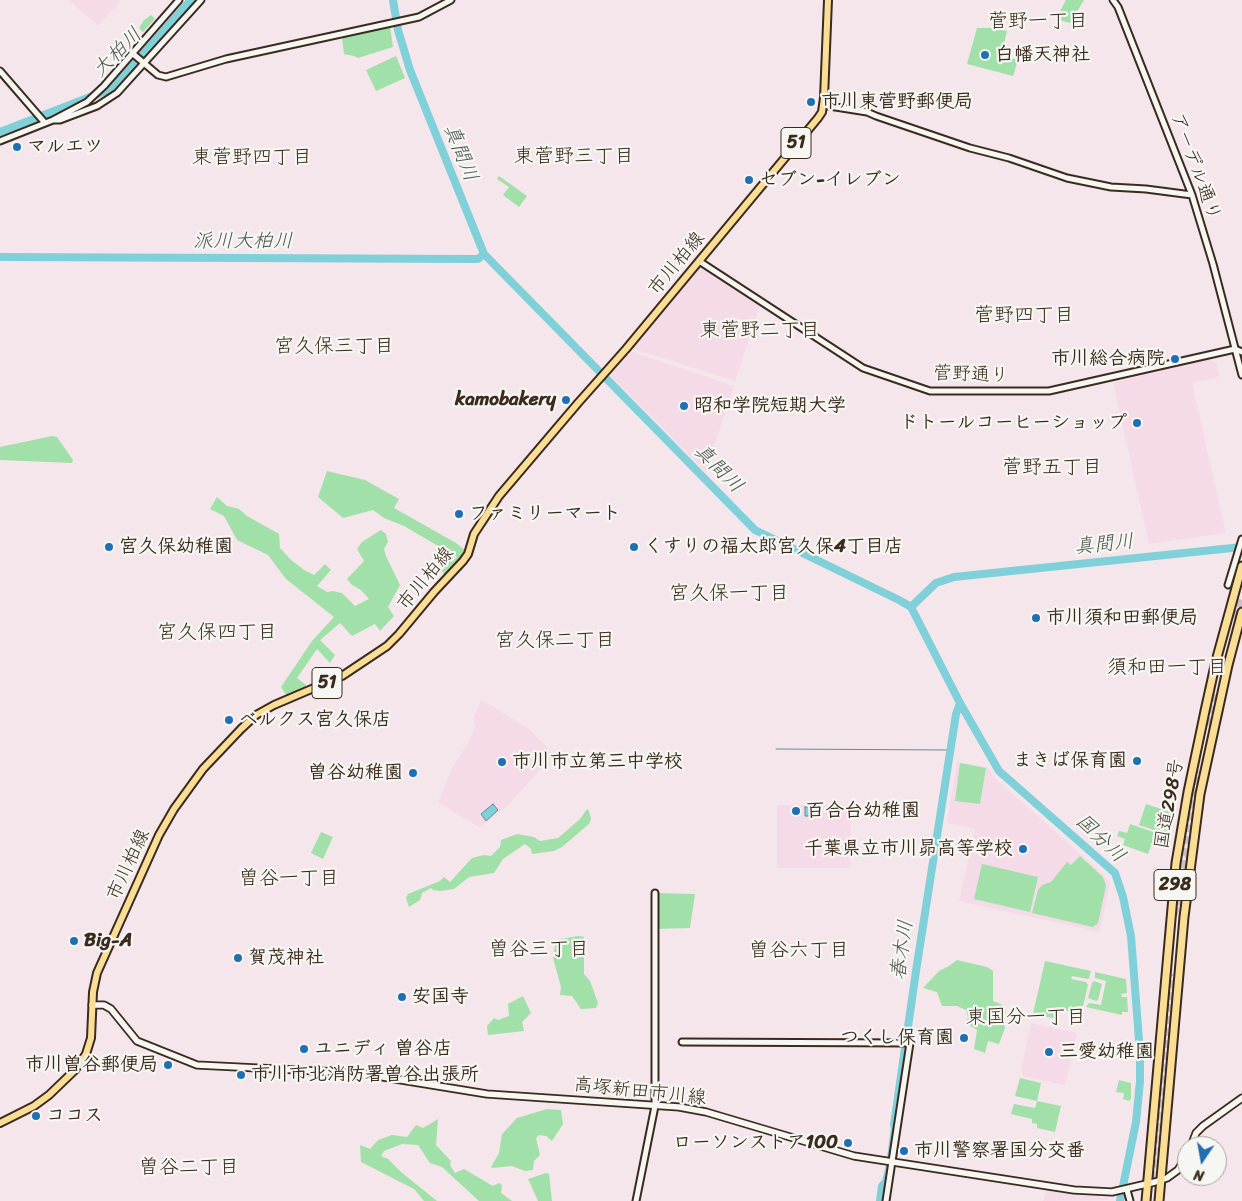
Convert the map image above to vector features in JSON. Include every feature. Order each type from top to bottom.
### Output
[{"type":"highway","name":"国道298号","points":[[1146,1201],[1176,863],[1205,710],[1242,566]]},
{"type":"highway","name":"国道298号","points":[[1159,1201],[1184,917],[1200,794],[1228,665],[1242,612]]},
{"type":"main road","name":"市川柏線","points":[[0,1123],[45,1099],[75,1070],[82,1060],[89,1045],[97,973],[159,835],[174,809],[203,769],[240,729],[256,715],[274,705],[342,676],[393,640],[463,561],[468,554],[474,534],[499,496],[603,376],[818,118],[823,105],[828,0]]},
{"type":"main road","name":"高塚新田市川線","points":[[92,1005],[104,1005],[111,1009],[137,1041],[197,1065],[358,1073],[487,1094],[679,1107],[706,1112],[834,1151],[890,1163],[1074,1190],[1117,1192],[1161,1180],[1177,1171]]},
{"type":"main road","points":[[1195,1136],[1203,1126],[1242,1098]]},
{"type":"street","points":[[53,120],[87,102],[133,54],[179,0]]},
{"type":"street","points":[[0,142],[44,121],[60,120],[110,99],[124,87],[143,62],[201,0]]},
{"type":"street","points":[[133,54],[158,75],[166,77],[226,58],[425,15],[451,0]]},
{"type":"street","name":"アーデル通り","points":[[1113,0],[1118,7],[1192,195],[1213,264],[1242,375]]},
{"type":"street","points":[[0,71],[44,121]]},
{"type":"street","points":[[823,105],[867,112],[970,148],[1009,158],[1068,178],[1111,187],[1192,195]]},
{"type":"street","name":"菅野通り","points":[[698,261],[863,368],[930,390],[1049,391],[1235,350],[1242,352]]},
{"type":"street","points":[[1228,585],[1242,540]]},
{"type":"street","points":[[636,1201],[655,1106],[655,894]]},
{"type":"street","points":[[682,1042],[910,1042],[890,1163],[886,1201]]},
{"type":"street","points":[[1127,1190],[1130,1201]]},
{"type":"shaded area","points":[[69,0],[121,0],[98,26]]},
{"type":"shaded area","points":[[699,266],[760,306],[735,381],[630,348]]},
{"type":"shaded area","name":"昭和学院短期大学","points":[[630,351],[734,386],[706,472],[609,374]]},
{"type":"shaded area","points":[[1208,359],[1217,364],[1219,377],[1192,383],[1226,533],[1149,544],[1113,383]]},
{"type":"shaded area","name":"市川市立第三中学校","points":[[481,701],[484,701],[529,729],[554,755],[507,806],[480,828],[438,802],[452,768],[468,743],[475,726],[473,720]]},
{"type":"shaded area","name":"千葉県立市川昴高等学校","points":[[957,762],[987,767],[995,778],[1104,875],[1110,884],[1099,932],[959,901],[975,829],[947,823]]},
{"type":"shaded area","points":[[777,805],[851,805],[850,868],[777,868]]},
{"type":"shaded area","name":"三愛幼稚園","points":[[1031,1023],[1077,1033],[1065,1085],[1023,1076],[1021,1070]]},
{"type":"shaded area","points":[[1047,1190],[1108,1198],[1109,1200],[1043,1201]]},
{"type":"green space","points":[[1066,0],[1084,0],[1070,23],[1056,19]]},
{"type":"green space","points":[[151,15],[155,19],[143,32],[139,28],[144,20]]},
{"type":"green space","points":[[390,26],[393,47],[358,58],[344,54],[342,38]]},
{"type":"green space","name":"白幡天神社","points":[[977,28],[1007,31],[1001,55],[1018,60],[1013,76],[967,64]]},
{"type":"green space","points":[[396,56],[405,78],[376,91],[366,70]]},
{"type":"green space","points":[[499,176],[527,196],[519,207],[503,195],[509,187],[497,179]]},
{"type":"green space","points":[[52,436],[57,437],[73,460],[72,463],[0,460],[0,447]]},
{"type":"green space","points":[[327,471],[365,480],[399,499],[394,508],[456,543],[466,551],[445,575],[433,559],[437,553],[452,562],[457,557],[404,526],[384,518],[373,510],[343,518],[318,497]]},
{"type":"green space","points":[[217,497],[227,506],[239,509],[247,516],[279,534],[280,548],[304,570],[314,575],[325,564],[331,570],[317,586],[327,592],[342,593],[355,606],[369,599],[347,579],[364,561],[357,549],[362,542],[381,530],[386,534],[388,542],[384,549],[386,556],[400,585],[388,607],[394,616],[380,631],[375,624],[352,636],[340,623],[320,640],[335,655],[330,663],[317,649],[297,678],[306,685],[305,688],[287,696],[281,687],[312,641],[334,617],[286,579],[268,555],[237,540],[224,516],[210,509]]},
{"type":"green space","points":[[960,763],[986,768],[980,804],[955,801]]},
{"type":"green space","points":[[1146,804],[1173,813],[1169,835],[1139,825]]},
{"type":"green space","points":[[587,809],[591,819],[589,824],[562,847],[554,851],[532,854],[531,849],[525,844],[503,859],[494,873],[469,877],[454,889],[440,891],[431,888],[422,893],[420,900],[409,907],[406,898],[408,894],[440,881],[444,877],[450,882],[472,858],[484,855],[491,856],[500,847],[501,840],[517,834],[534,837],[540,841],[558,838],[580,819]]},
{"type":"green space","points":[[1130,824],[1156,833],[1148,854],[1123,845],[1125,839],[1117,836],[1119,831],[1127,833]]},
{"type":"green space","points":[[321,832],[333,837],[323,859],[311,853]]},
{"type":"green space","points":[[1080,856],[1103,877],[1106,886],[1098,923],[1093,927],[1032,913],[1038,890],[1042,885],[1051,882],[1067,862],[1071,865]]},
{"type":"green space","points":[[982,864],[1038,877],[1030,912],[974,899]]},
{"type":"green space","points":[[655,893],[695,894],[690,928],[655,929]]},
{"type":"green space","points":[[578,936],[584,937],[584,974],[590,981],[598,1003],[596,1008],[581,1009],[572,996],[560,995],[561,987],[553,958],[556,940]]},
{"type":"green space","points":[[957,960],[987,967],[993,971],[993,1001],[1003,1005],[1006,1012],[1003,1022],[1005,1028],[999,1044],[988,1041],[985,1053],[974,1049],[977,1030],[966,1023],[968,1017],[966,1010],[957,1006],[942,1006],[937,992],[923,988],[939,971]]},
{"type":"green space","points":[[1045,961],[1091,971],[1088,979],[1072,976],[1071,979],[1086,982],[1088,985],[1083,1006],[1078,1006],[1077,1013],[1059,1009],[1057,1019],[1033,1014]]},
{"type":"green space","points":[[1095,972],[1126,979],[1127,993],[1121,994],[1122,997],[1127,997],[1128,1012],[1122,1012],[1122,1015],[1086,1007],[1089,1003],[1101,1005],[1106,981],[1095,978]]},
{"type":"green space","points":[[1094,981],[1102,984],[1098,1000],[1096,1001],[1088,998]]},
{"type":"green space","points":[[523,996],[531,1013],[522,1022],[524,1031],[488,1035],[487,1026],[494,1018],[498,1020],[509,1016],[508,1004]]},
{"type":"green space","points":[[1020,1078],[1041,1083],[1037,1101],[1015,1096]]},
{"type":"green space","points":[[1119,1080],[1131,1083],[1131,1099],[1129,1101],[1123,1099],[1124,1093],[1116,1092]]},
{"type":"green space","points":[[1037,1101],[1061,1106],[1055,1132],[1037,1128],[1037,1124],[1032,1123],[1032,1119],[1011,1114],[1014,1104],[1035,1108]]},
{"type":"green space","points":[[547,1109],[561,1110],[563,1124],[552,1141],[546,1136],[539,1135],[536,1138],[540,1155],[534,1161],[533,1170],[525,1171],[512,1166],[491,1167],[499,1153],[502,1134],[517,1118]]},
{"type":"green space","points":[[438,1119],[436,1145],[451,1161],[450,1165],[455,1173],[464,1169],[493,1186],[499,1183],[502,1185],[501,1193],[512,1201],[479,1201],[442,1167],[430,1163],[418,1145],[402,1144],[384,1151],[381,1156],[388,1159],[437,1201],[424,1201],[414,1189],[361,1162],[360,1145],[370,1149],[378,1140],[392,1135],[407,1137],[416,1125],[423,1128]]},
{"type":"green space","points":[[546,1173],[549,1174],[552,1201],[538,1201],[528,1179]]},
{"type":"water","points":[[493,804],[498,810],[486,821],[481,814]]},
{"type":"water","points":[[805,807],[821,807],[821,816],[805,816]]},
{"type":"waterway","name":"大柏川","points":[[0,132],[108,90],[136,62],[191,0]]},
{"type":"waterway","name":"真間川","points":[[393,0],[398,30],[410,70],[484,254],[755,530],[911,607],[960,703],[999,771],[1115,873],[1123,897],[1131,936],[1140,1053],[1140,1081],[1136,1122],[1120,1201]]},
{"type":"waterway","name":"派川大柏川","points":[[0,257],[478,259],[484,254]]},
{"type":"waterway","name":"真間川","points":[[911,607],[936,583],[954,577],[1242,547]]},
{"type":"waterway","name":"春木川","points":[[880,1201],[882,1186],[886,1182],[890,1166],[916,971],[956,714],[960,703]]},
{"type":"waterway","points":[[776,749],[951,750]]},
{"type":"tunnel","points":[[1237,619],[1242,599]]},
{"type":"tunnel","points":[[1211,726],[1218,693]]},
{"type":"tunnel","points":[[1174,915],[1196,771]]},
{"type":"tunnel","points":[[1182,906],[1190,848]]},
{"type":"tunnel","points":[[1151,1179],[1170,974]]},
{"type":"place","name":"白幡天神社","points":[[985,55]]},
{"type":"place","name":"市川東菅野郵便局","points":[[811,102]]},
{"type":"place","name":"マルエツ","points":[[17,147]]},
{"type":"place","name":"セブン-イレブン","points":[[749,180]]},
{"type":"place","name":"市川総合病院","points":[[1175,359]]},
{"type":"place","name":"kamobakery","points":[[566,400]]},
{"type":"place","name":"昭和学院短期大学","points":[[684,406]]},
{"type":"place","name":"ドトールコーヒーショップ","points":[[1137,423]]},
{"type":"place","name":"ファミリーマート","points":[[459,514]]},
{"type":"place","name":"宮久保幼稚園","points":[[109,547]]},
{"type":"place","name":"くすりの福太郎宮久保4丁目店","points":[[634,547]]},
{"type":"place","name":"市川須和田郵便局","points":[[1036,618]]},
{"type":"place","name":"ベルクス宮久保店","points":[[229,720]]},
{"type":"place","name":"まきば保育園","points":[[1137,761]]},
{"type":"place","name":"市川市立第三中学校","points":[[502,762]]},
{"type":"place","name":"曽谷幼稚園","points":[[413,773]]},
{"type":"place","name":"百合台幼稚園","points":[[796,811]]},
{"type":"place","name":"千葉県立市川昴高等学校","points":[[1023,849]]},
{"type":"place","name":"Big-A","points":[[74,941]]},
{"type":"place","name":"賀茂神社","points":[[238,958]]},
{"type":"place","name":"安国寺","points":[[402,997]]},
{"type":"place","name":"つくし保育園","points":[[964,1038]]},
{"type":"place","name":"ユニディ 曽谷店","points":[[304,1049]]},
{"type":"place","name":"三愛幼稚園","points":[[1049,1052]]},
{"type":"place","name":"市川曽谷郵便局","points":[[168,1065]]},
{"type":"place","name":"市川市北消防署曽谷出張所","points":[[241,1075]]},
{"type":"place","name":"ココス","points":[[36,1116]]},
{"type":"place","name":"ローソンストア100","points":[[848,1143]]},
{"type":"place","name":"市川警察署国分交番","points":[[904,1151]]},
{"type":"district","name":"菅野一丁目","points":[[1038,22]]},
{"type":"district","name":"東菅野三丁目","points":[[574,157]]},
{"type":"district","name":"東菅野四丁目","points":[[252,158]]},
{"type":"district","name":"菅野四丁目","points":[[1024,316]]},
{"type":"district","name":"東菅野二丁目","points":[[760,331]]},
{"type":"district","name":"宮久保三丁目","points":[[334,347]]},
{"type":"district","name":"菅野五丁目","points":[[1052,468]]},
{"type":"district","name":"宮久保一丁目","points":[[729,594]]},
{"type":"district","name":"宮久保四丁目","points":[[217,633]]},
{"type":"district","name":"宮久保二丁目","points":[[555,641]]},
{"type":"district","name":"須和田一丁目","points":[[1167,668]]},
{"type":"district","name":"曽谷一丁目","points":[[289,879]]},
{"type":"district","name":"曽谷三丁目","points":[[539,950]]},
{"type":"district","name":"曽谷六丁目","points":[[799,951]]},
{"type":"district","name":"東国分一丁目","points":[[1026,1018]]},
{"type":"district","name":"曽谷二丁目","points":[[189,1168]]},
{"type":"water label","name":"国分川","points":[[1100,839]]}]
